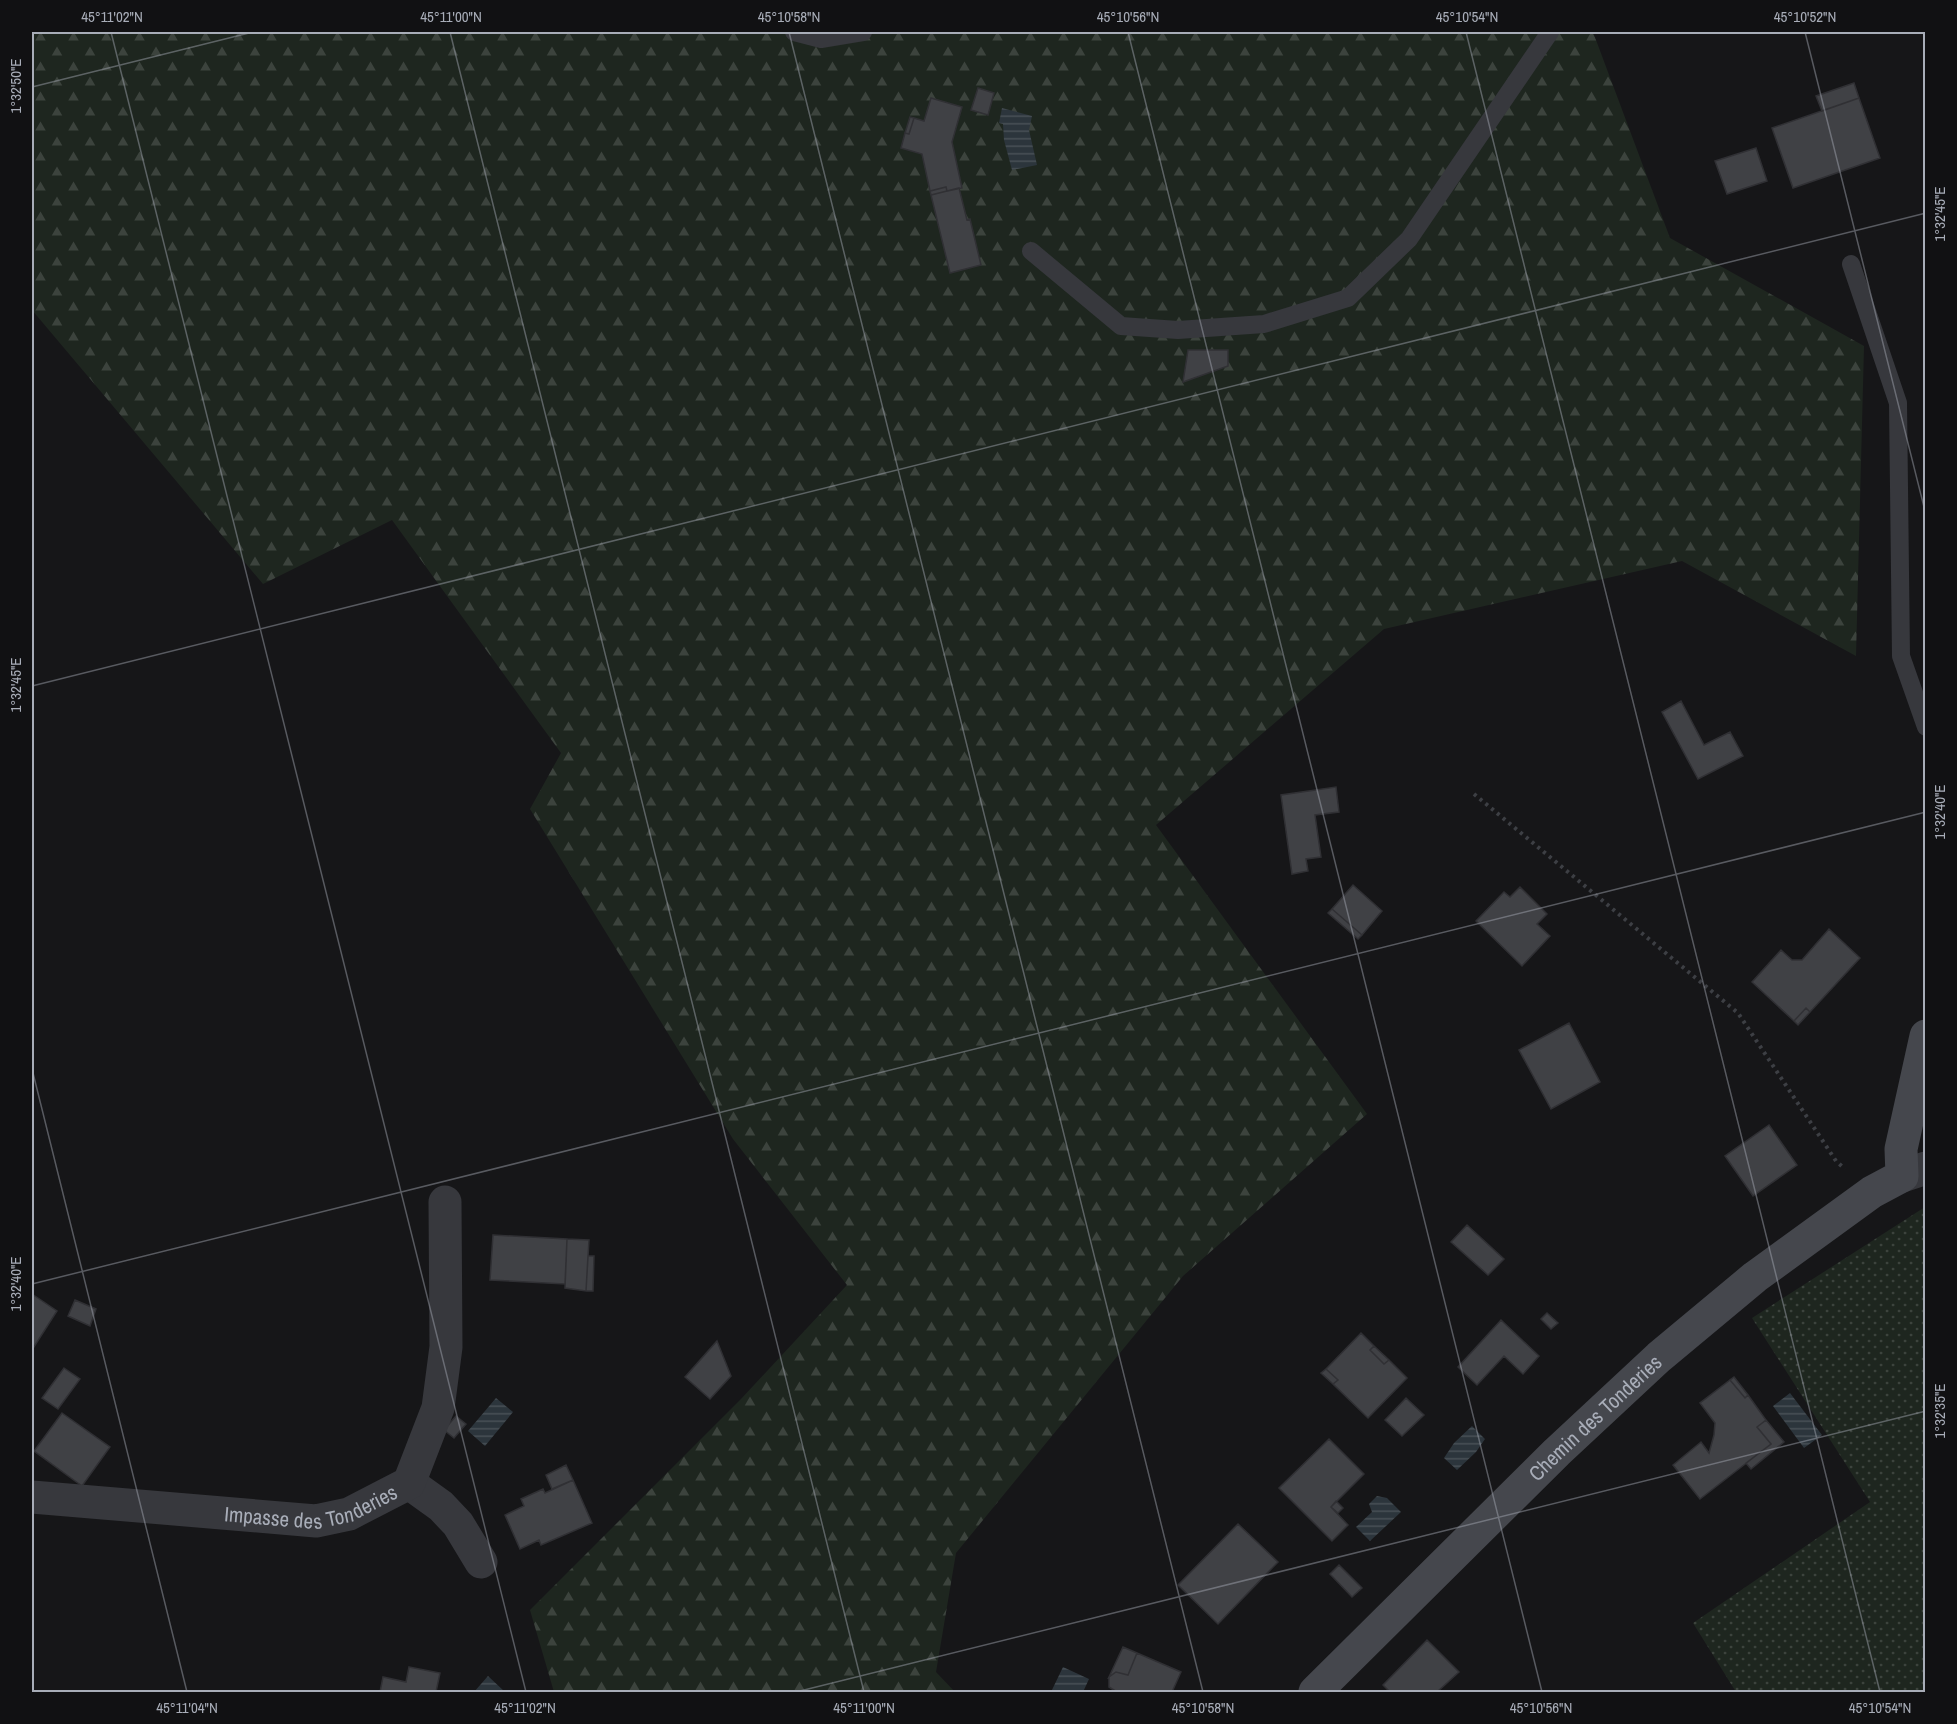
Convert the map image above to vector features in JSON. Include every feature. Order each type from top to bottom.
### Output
[{"type":"street","points":[[1914,1172],[1901,1149],[1926,1036]]},
{"type":"street","name":"Chemin des Tonderies","points":[[1316,1692],[1557,1452],[1659,1357],[1755,1277],[1872,1192],[1914,1172]]},
{"type":"street","name":"Impasse des Tonderies","points":[[32,1497],[316,1521],[349,1514],[409,1483],[438,1408],[441,1388],[446,1347],[445,1202]]},
{"type":"street","points":[[409,1483],[441,1506],[458,1524],[481,1562]]},
{"type":"lane","points":[[794,32],[820,39],[863,32]]},
{"type":"lane","points":[[1030,251],[1120,326],[1178,330],[1264,324],[1348,298],[1409,239],[1550,32]]},
{"type":"lane","points":[[1851,264],[1898,403],[1901,656],[1926,727]]},
{"type":"path","points":[[1474,794],[1738,1012],[1836,1161],[1872,1192]]},
{"type":"green space","points":[[32,32],[1593,32],[1670,238],[1864,346],[1856,656],[1682,561],[1384,629],[1156,825],[1367,1114],[1183,1276],[956,1553],[936,1672],[955,1692],[554,1692],[530,1610],[741,1399],[847,1285],[733,1139],[530,809],[561,753],[392,520],[263,584],[32,310]]},
{"type":"green space","points":[[1925,1207],[1925,1692],[1736,1692],[1693,1623],[1870,1502],[1752,1318]]},
{"type":"shaded area","points":[[1002,108],[1032,116],[1029,130],[1037,165],[1012,170],[1004,140],[1003,124],[999,123]]},
{"type":"shaded area","points":[[1790,1393],[1822,1435],[1804,1448],[1773,1406]]},
{"type":"shaded area","points":[[496,1398],[513,1412],[485,1446],[468,1431]]},
{"type":"shaded area","points":[[1472,1426],[1485,1439],[1476,1452],[1457,1470],[1444,1458],[1454,1443]]},
{"type":"shaded area","points":[[1377,1496],[1387,1498],[1401,1512],[1370,1541],[1356,1527],[1372,1512],[1369,1504]]},
{"type":"shaded area","points":[[1063,1667],[1089,1679],[1083,1692],[1051,1692]]},
{"type":"shaded area","points":[[488,1676],[505,1692],[474,1692]]},
{"type":"building","points":[[1854,83],[1859,98],[1822,111],[1816,96]]},
{"type":"building","points":[[978,88],[994,93],[988,115],[971,110]]},
{"type":"building","points":[[931,98],[962,107],[952,142],[962,188],[947,191],[946,187],[930,191],[922,154],[901,148],[905,133],[909,134],[914,118],[924,121]]},
{"type":"building","points":[[1859,98],[1880,158],[1793,188],[1772,128]]},
{"type":"building","points":[[910,117],[914,118],[909,134],[905,133]]},
{"type":"building","points":[[1756,148],[1767,181],[1727,194],[1715,161]]},
{"type":"building","points":[[946,187],[947,191],[931,195],[930,191]]},
{"type":"building","points":[[959,188],[967,220],[970,219],[981,265],[950,273],[931,195]]},
{"type":"building","points":[[1188,350],[1228,350],[1228,366],[1183,382]]},
{"type":"building","points":[[1681,701],[1704,745],[1730,732],[1743,756],[1698,779],[1662,712]]},
{"type":"building","points":[[1336,787],[1339,812],[1315,815],[1321,857],[1306,859],[1308,871],[1292,874],[1281,795]]},
{"type":"building","points":[[1353,885],[1382,911],[1362,935],[1332,909]]},
{"type":"building","points":[[1520,887],[1547,914],[1537,924],[1550,936],[1522,966],[1476,921],[1504,892],[1510,897]]},
{"type":"building","points":[[1332,909],[1362,935],[1358,939],[1328,913]]},
{"type":"building","points":[[1829,929],[1860,958],[1810,1012],[1806,1008],[1794,1021],[1752,982],[1781,950],[1792,960],[1802,960]]},
{"type":"building","points":[[1806,1008],[1810,1012],[1798,1025],[1794,1021]]},
{"type":"building","points":[[1569,1023],[1600,1082],[1551,1109],[1519,1050]]},
{"type":"building","points":[[1769,1125],[1797,1165],[1753,1196],[1725,1156]]},
{"type":"building","points":[[1467,1225],[1504,1259],[1488,1275],[1451,1242]]},
{"type":"building","points":[[493,1235],[567,1239],[565,1284],[490,1280]]},
{"type":"building","points":[[567,1239],[589,1240],[586,1291],[565,1288]]},
{"type":"building","points":[[588,1256],[594,1256],[593,1291],[586,1291]]},
{"type":"building","points":[[32,1294],[57,1311],[32,1350]]},
{"type":"building","points":[[75,1300],[96,1309],[90,1326],[68,1316]]},
{"type":"building","points":[[1547,1313],[1558,1323],[1551,1329],[1541,1319]]},
{"type":"building","points":[[1501,1320],[1539,1356],[1523,1374],[1504,1356],[1477,1385],[1458,1367]]},
{"type":"building","points":[[1361,1333],[1374,1346],[1370,1350],[1384,1364],[1389,1360],[1407,1378],[1368,1418],[1333,1384],[1338,1380],[1326,1369]]},
{"type":"building","points":[[717,1341],[731,1376],[710,1399],[685,1377]]},
{"type":"building","points":[[1374,1346],[1389,1360],[1384,1364],[1370,1350]]},
{"type":"building","points":[[64,1368],[80,1379],[58,1409],[42,1398]]},
{"type":"building","points":[[1326,1369],[1338,1380],[1333,1384],[1321,1373]]},
{"type":"building","points":[[1734,1377],[1748,1395],[1745,1398],[1730,1380]]},
{"type":"building","points":[[1730,1380],[1745,1398],[1748,1395],[1766,1420],[1757,1427],[1771,1444],[1700,1499],[1673,1465],[1701,1442],[1709,1453],[1715,1423],[1700,1403]]},
{"type":"building","points":[[1406,1398],[1424,1415],[1402,1436],[1385,1420]]},
{"type":"building","points":[[62,1413],[110,1447],[82,1486],[34,1451]]},
{"type":"building","points":[[456,1416],[466,1424],[454,1438],[444,1430]]},
{"type":"building","points":[[1766,1420],[1784,1442],[1751,1469],[1746,1463],[1771,1444],[1757,1427]]},
{"type":"building","points":[[1329,1439],[1364,1474],[1331,1507],[1348,1525],[1332,1541],[1279,1488]]},
{"type":"building","points":[[566,1465],[573,1480],[552,1489],[546,1475]]},
{"type":"building","points":[[573,1480],[592,1523],[541,1545],[539,1540],[520,1549],[505,1515],[524,1506],[521,1499],[543,1489],[545,1493]]},
{"type":"building","points":[[1336,1501],[1343,1508],[1338,1513],[1331,1507]]},
{"type":"building","points":[[1238,1524],[1278,1562],[1218,1624],[1178,1585]]},
{"type":"building","points":[[1339,1565],[1362,1588],[1352,1597],[1330,1574]]},
{"type":"building","points":[[1427,1640],[1459,1672],[1437,1692],[1390,1692],[1383,1685]]},
{"type":"building","points":[[1123,1647],[1137,1653],[1128,1675],[1116,1672],[1109,1677]]},
{"type":"building","points":[[1137,1653],[1181,1672],[1172,1692],[1117,1692],[1109,1687],[1109,1677],[1116,1672],[1128,1675]]},
{"type":"building","points":[[409,1667],[440,1673],[436,1692],[380,1692],[383,1677],[406,1682]]}]
